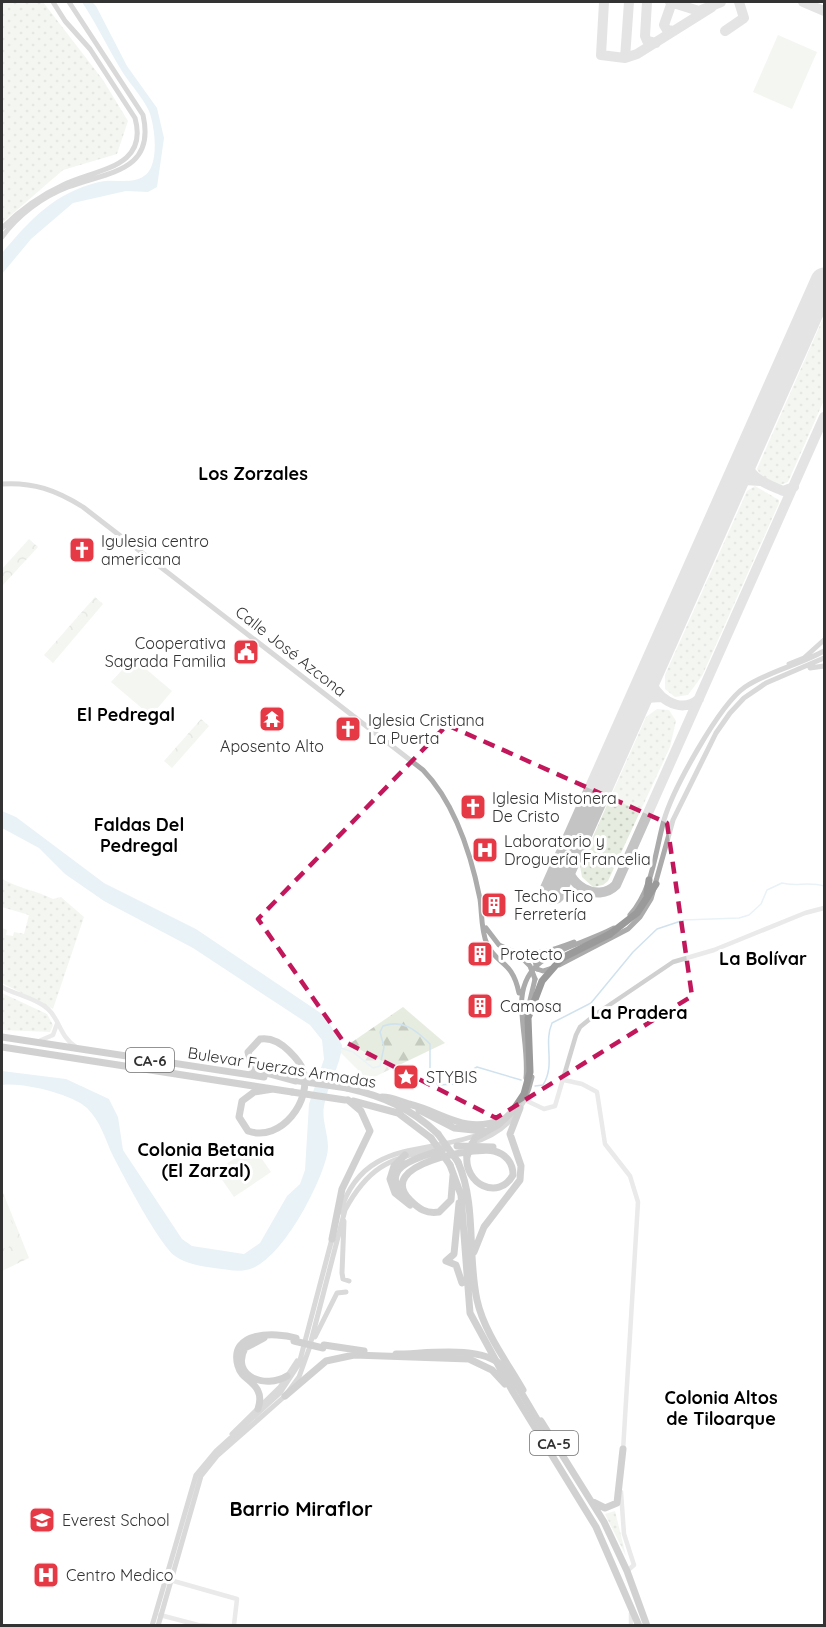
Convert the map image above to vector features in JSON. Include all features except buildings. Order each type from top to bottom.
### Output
[{"type":"highway","points":[[408,1198],[402,1186],[405,1175],[417,1166],[441,1159],[493,1151],[507,1158],[513,1175],[504,1186],[497,1189],[485,1188],[472,1175],[466,1164],[467,1156],[475,1137],[498,1125],[512,1112],[524,1094],[530,1072],[528,1018],[542,981],[562,958],[610,934],[631,919],[646,899],[653,882]]},
{"type":"highway","name":"Bulevar Fuerzas Armadas","points":[[2,1037],[347,1088],[382,1097],[410,1112],[438,1134],[458,1163],[469,1195],[472,1257],[477,1300],[483,1318],[544,1429],[590,1501],[627,1570],[647,1626]]},
{"type":"highway","points":[[273,1089],[254,1092],[242,1101],[239,1117],[248,1131],[265,1134],[283,1126],[298,1104],[304,1076],[303,1067],[286,1047],[274,1040],[260,1039],[248,1052],[252,1069],[297,1081]]},
{"type":"highway","name":"Bulevar Fuerzas Armadas","points":[[2,1047],[346,1100],[390,1109],[415,1124],[430,1138],[453,1171],[461,1195],[468,1303],[481,1337],[596,1527],[639,1626]]},
{"type":"highway","points":[[382,1097],[406,1103],[470,1126],[487,1125],[502,1120]]},
{"type":"highway","points":[[332,1239],[342,1190],[370,1131],[361,1111],[346,1100]]},
{"type":"highway","points":[[406,1103],[454,1128],[483,1131]]},
{"type":"highway","points":[[472,1257],[484,1227],[520,1180],[520,1166],[510,1134],[520,1108]]},
{"type":"highway","points":[[457,1146],[497,1148],[513,1159],[516,1175],[501,1192],[486,1192],[470,1180],[458,1163]]},
{"type":"highway","points":[[446,1148],[410,1161],[396,1172],[396,1185],[408,1198],[428,1212],[444,1209],[451,1200],[453,1171]]},
{"type":"highway","points":[[405,1155],[390,1173],[391,1186],[395,1193],[423,1214],[435,1216],[450,1209],[455,1202],[453,1171]]},
{"type":"highway","points":[[461,1195],[455,1222],[454,1254],[446,1261],[456,1265],[459,1270],[463,1296],[468,1303]]},
{"type":"highway","points":[[258,1409],[260,1402],[258,1390],[238,1367],[237,1359],[241,1346],[254,1336],[267,1333],[372,1356]]},
{"type":"highway","points":[[264,1383],[246,1372],[242,1363],[245,1348],[261,1338],[270,1336],[295,1340]]},
{"type":"highway","points":[[323,1347],[396,1354],[466,1353],[492,1359],[501,1365],[544,1429]]},
{"type":"highway","points":[[285,1396],[326,1361],[347,1356],[476,1361],[492,1370],[513,1392]]},
{"type":"highway","points":[[258,1390],[264,1383],[287,1376]]},
{"type":"highway","points":[[590,1501],[605,1508],[617,1503],[623,1449]]},
{"type":"main road","points":[[2,228],[34,200],[64,184],[124,160],[137,141],[135,118],[90,49],[65,21],[53,2]]},
{"type":"main road","points":[[60,14],[68,12],[70,3]]},
{"type":"main road","points":[[2,237],[36,203],[66,188],[128,167],[138,157],[144,144],[146,129],[143,116],[70,3]]},
{"type":"main road","points":[[65,21],[70,14],[77,13]]},
{"type":"main road","name":"Calle José Azcona","points":[[2,484],[31,484],[56,490],[83,507],[423,770],[439,787],[460,832],[475,878],[487,945],[514,973],[520,999]]},
{"type":"main road","points":[[543,953],[534,961],[537,969],[543,971],[628,929],[640,917],[651,899],[666,815],[714,724],[736,695],[771,673],[804,658],[825,640]]},
{"type":"main road","points":[[771,673],[806,662],[825,650]]},
{"type":"main road","points":[[230,1438],[236,1428],[258,1409],[287,1376],[306,1349],[332,1239],[347,1196],[361,1177],[380,1161],[410,1148],[471,1137],[502,1120],[519,1099],[526,1074],[520,999],[526,977],[538,964],[597,936],[628,918],[653,882],[673,820],[721,725],[744,698],[756,689],[777,677],[825,658]]},
{"type":"main road","points":[[802,669],[825,666]]},
{"type":"main road","name":"Calle José Azcona","points":[[483,918],[494,940],[520,956],[530,966],[535,979],[526,1018],[531,1048]]},
{"type":"main road","points":[[512,951],[543,953],[597,936]]},
{"type":"main road","points":[[158,1626],[169,1580],[201,1476],[217,1456],[285,1396],[298,1377],[345,1210],[364,1180],[383,1164],[405,1155],[480,1140],[495,1133],[509,1122],[525,1100],[533,1072],[530,1020],[534,1006],[546,982],[559,965]]},
{"type":"main road","points":[[345,1210],[342,1273],[343,1279],[349,1281]]},
{"type":"main road","points":[[152,1626],[191,1486],[204,1463],[280,1394],[294,1374],[337,1293],[340,1290],[346,1292]]},
{"type":"street","points":[[525,1100],[544,1109],[552,1108],[558,1103],[580,1027],[663,967],[740,940],[805,913],[825,908]]},
{"type":"street","points":[[2,987],[45,1007],[65,1038],[78,1048]]},
{"type":"street","points":[[30,1041],[50,1038],[57,1024]]},
{"type":"street","points":[[564,1080],[582,1084],[597,1092],[605,1144],[630,1176],[638,1202],[623,1449],[622,1522],[634,1565],[627,1570]]},
{"type":"street","points":[[160,1615],[198,1625],[235,1625],[237,1599],[169,1580]]},
{"type":"street","points":[[631,1626],[632,1607]]},
{"type":"highlighted area","points":[[447,725],[667,823],[692,996],[496,1118],[343,1041],[258,919]]},
{"type":"green space","points":[[2,2],[43,2],[103,80],[128,121],[117,154],[63,170],[2,223]]},
{"type":"green space","points":[[778,35],[817,52],[792,109],[753,92]]},
{"type":"green space","points":[[824,316],[824,400],[788,482],[780,485],[762,477],[757,469]]},
{"type":"green space","points":[[755,486],[779,500],[779,503],[702,676],[688,695],[675,697],[665,689],[665,675],[747,491]]},
{"type":"green space","points":[[29,539],[38,547],[2,586],[2,569]]},
{"type":"green space","points":[[95,597],[103,604],[53,663],[44,655]]},
{"type":"green space","points":[[133,658],[172,691],[151,716],[111,682]]},
{"type":"green space","points":[[657,709],[669,710],[676,721],[670,747],[608,881],[603,885],[593,887],[582,877],[580,866],[646,717]]},
{"type":"green space","points":[[201,719],[209,726],[172,768],[164,761]]},
{"type":"green space","points":[[2,879],[53,899],[61,897],[84,917],[53,1009],[2,983],[2,928],[7,930],[6,935],[13,936],[14,932],[24,934],[29,915],[2,907]]},
{"type":"green space","points":[[2,993],[47,1014],[53,1025],[50,1032],[2,1030]]},
{"type":"green space","points":[[403,1007],[445,1043],[368,1080],[339,1051]]},
{"type":"green space","points":[[253,1146],[271,1172],[234,1197],[216,1171]]},
{"type":"green space","points":[[2,1190],[29,1258],[2,1271]]},
{"type":"green space","points":[[7,1212],[18,1236],[7,1249],[4,1248],[2,1251],[2,1213]]},
{"type":"green space","points":[[615,1511],[626,1556],[605,1514]]},
{"type":"water","points":[[82,2],[92,2],[96,6],[127,66],[157,108],[164,138],[157,187],[148,192],[126,191],[73,203],[31,239],[2,274],[2,253],[34,218],[56,200],[83,187],[104,181],[139,179],[149,171],[152,164],[155,145],[149,111],[123,73]]},
{"type":"water","points":[[2,811],[16,817],[104,883],[196,929],[325,1016],[342,1045],[323,1112],[328,1149],[323,1168],[298,1220],[287,1237],[262,1263],[241,1271],[194,1264],[175,1256],[160,1238],[142,1209],[92,1113],[80,1103],[59,1094],[22,1085],[2,1085],[2,1071],[66,1079],[109,1099],[118,1117],[123,1150],[182,1239],[192,1246],[244,1254],[260,1243],[287,1196],[300,1184],[305,1170],[309,1104],[324,1059],[322,1040],[310,1025],[193,948],[104,901],[65,874],[39,848],[2,828]]},
{"type":"waterway","points":[[535,1086],[543,1085],[547,1077],[552,1023],[591,1003],[633,952],[657,929],[684,920],[739,918],[749,915],[761,904],[767,890],[782,883],[824,886]]},
{"type":"waterway","points":[[341,1048],[353,1052],[373,1068],[380,1066],[384,1047],[380,1032],[383,1026],[403,1025],[420,1034],[430,1044],[430,1074],[438,1085],[456,1084],[465,1074],[477,1067],[521,1080]]},
{"type":"taxiway","points":[[604,2],[601,55],[625,58],[637,54],[712,7]]},
{"type":"taxiway","points":[[625,58],[629,2]]},
{"type":"taxiway","points":[[647,2],[645,36],[647,41],[656,43]]},
{"type":"taxiway","points":[[670,2],[699,11],[721,2]]},
{"type":"taxiway","points":[[672,2],[664,25],[667,30],[674,31]]},
{"type":"taxiway","points":[[725,31],[744,18],[739,2]]},
{"type":"taxiway","points":[[803,2],[824,11]]},
{"type":"taxiway","points":[[814,304],[824,292]]},
{"type":"taxiway","points":[[567,860],[571,877],[584,889],[600,892],[616,885],[824,417]]},
{"type":"taxiway","points":[[747,456],[750,470],[758,479],[783,491],[794,487]]},
{"type":"taxiway","points":[[732,489],[745,480],[760,481]]},
{"type":"taxiway","points":[[650,675],[656,690],[668,701],[684,705],[692,704],[699,699]]},
{"type":"taxiway","points":[[635,707],[646,698],[661,697]]},
{"type":"runway","points":[[553,891],[824,281]]},
{"type":"place","name":"Igulesia centro americana","points":[[82,550]]},
{"type":"place","name":"Cooperativa Sagrada Familia","points":[[246,652]]},
{"type":"place","name":"Aposento Alto","points":[[272,719]]},
{"type":"place","name":"Iglesia Cristiana La Puerta","points":[[348,729]]},
{"type":"place","name":"Iglesia Mistonera De Cristo","points":[[473,807]]},
{"type":"place","name":"Laboratorio y Droguería Francelia","points":[[485,850]]},
{"type":"place","name":"Techo Tico Ferretería","points":[[494,905]]},
{"type":"place","name":"Protecto","points":[[480,954]]},
{"type":"place","name":"Camosa","points":[[480,1006]]},
{"type":"place","name":"STYBIS","points":[[406,1077]]},
{"type":"place","name":"Everest School","points":[[42,1520]]},
{"type":"place","name":"Centro Medico","points":[[46,1575]]},
{"type":"district","name":"Los Zorzales","points":[[253,473]]},
{"type":"district","name":"El Pedregal","points":[[126,714]]},
{"type":"district","name":"Faldas Del Pedregal","points":[[139,834]]},
{"type":"district","name":"La Bolívar","points":[[763,958]]},
{"type":"district","name":"La Pradera","points":[[639,1012]]},
{"type":"district","name":"Colonia Betania (El Zarzal)","points":[[206,1159]]},
{"type":"district","name":"Colonia Altos de Tiloarque","points":[[721,1407]]},
{"type":"district","name":"Barrio Miraflor","points":[[301,1508]]}]
